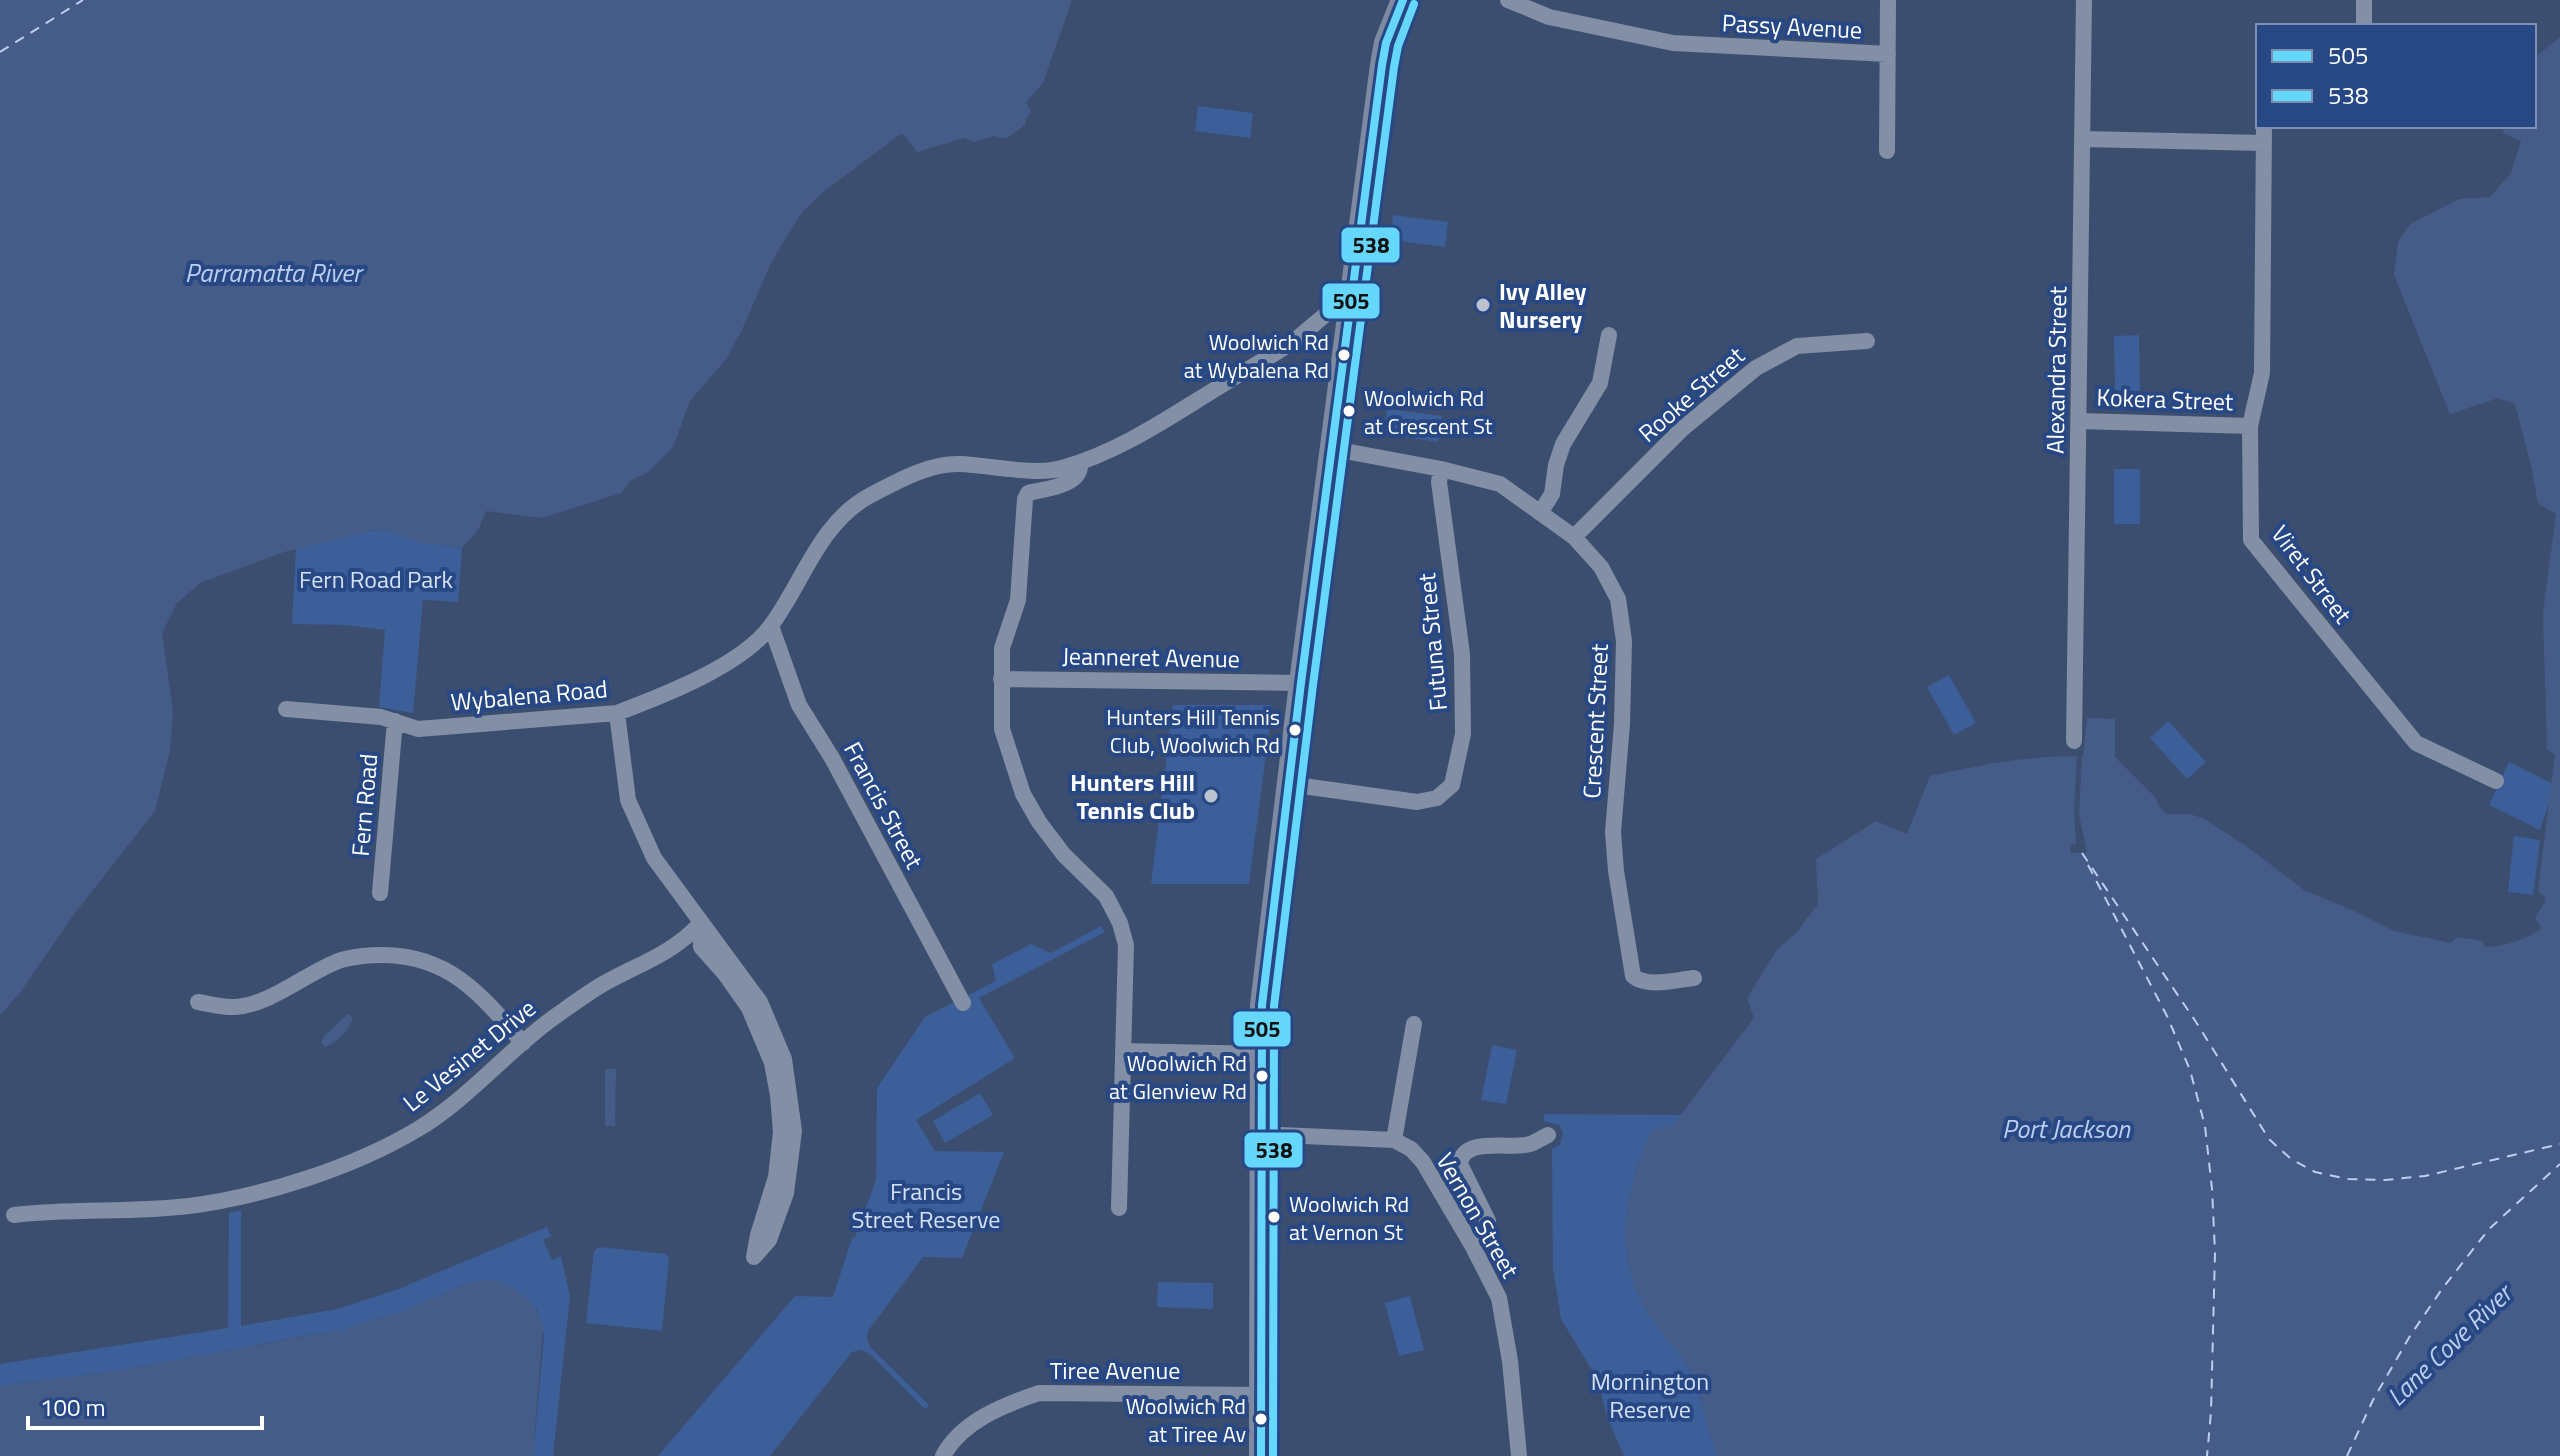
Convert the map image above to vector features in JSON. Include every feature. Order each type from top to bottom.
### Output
[{"type":"street","points":[[1261,1456],[1262,1005],[1351,295],[1386,43],[1403,0]]},
{"type":"street","name":"Passy Avenue","points":[[1508,0],[1549,17],[1673,43],[1888,54]]},
{"type":"street","points":[[1887,151],[1888,0]]},
{"type":"street","name":"Alexandra Street","points":[[2074,741],[2084,0]]},
{"type":"street","points":[[2364,0],[2364,24]]},
{"type":"street","points":[[2082,139],[2264,134]]},
{"type":"street","name":"Viret Street","points":[[2264,134],[2262,373],[2250,426],[2251,540],[2416,743],[2496,781]]},
{"type":"street","name":"Wybalena Road","points":[[286,709],[381,717],[418,729],[617,713],[737,657],[771,626],[815,549],[842,515],[866,498],[907,477],[957,464],[1057,470],[1080,463],[1142,434],[1297,339],[1351,295]]},
{"type":"street","points":[[1540,513],[1552,494],[1563,444],[1600,383],[1609,335]]},
{"type":"street","name":"Rooke Street","points":[[1574,537],[1682,429],[1756,368],[1797,346],[1867,341]]},
{"type":"street","name":"Kokera Street","points":[[2079,421],[2250,426]]},
{"type":"street","name":"Crescent Street","points":[[1334,449],[1441,469],[1500,484],[1574,537],[1601,567],[1618,599],[1624,641],[1622,724],[1613,832],[1633,976],[1638,981],[1659,982],[1694,978]]},
{"type":"street","points":[[1080,463],[1077,475],[1063,485],[1028,493],[1025,499],[1018,600],[1002,648],[1002,729],[1023,794],[1039,822],[1064,855],[1106,896],[1120,923],[1126,945],[1119,1208]]},
{"type":"street","name":"Futuna Street","points":[[1289,784],[1417,802],[1437,798],[1452,785],[1463,734],[1462,654],[1439,482],[1441,469]]},
{"type":"street","name":"Francis Street","points":[[771,626],[799,705],[832,758],[963,1003]]},
{"type":"street","name":"Jeanneret Avenue","points":[[1001,679],[1301,683]]},
{"type":"street","points":[[617,713],[628,800],[654,858],[760,1002],[784,1059],[794,1131],[786,1193],[769,1240],[754,1257],[776,1177],[781,1132],[778,1095],[772,1063],[749,1008],[701,947],[700,924]]},
{"type":"street","name":"Fern Road","points":[[380,893],[395,721]]},
{"type":"street","name":"Le Vesinet Drive","points":[[14,1215],[188,1206],[236,1198],[310,1176],[367,1154],[420,1128],[549,1021],[604,983],[681,944],[700,924]]},
{"type":"street","points":[[198,1002],[236,1007],[277,994],[340,961],[363,955],[418,958],[447,970],[472,987],[523,1043]]},
{"type":"street","points":[[1261,1134],[1394,1140],[1414,1024]]},
{"type":"street","points":[[1123,1051],[1262,1054]]},
{"type":"street","points":[[1473,1247],[1489,1231],[1488,1221],[1460,1164],[1461,1156],[1477,1147],[1529,1144],[1548,1135]]},
{"type":"street","name":"Vernon Street","points":[[1394,1140],[1411,1149],[1423,1162],[1499,1298],[1519,1456]]},
{"type":"street","name":"Tiree Avenue","points":[[943,1456],[963,1430],[1020,1399],[1039,1393],[1260,1395]]},
{"type":"green space","points":[[1198,106],[1253,113],[1250,138],[1195,131]]},
{"type":"green space","points":[[1393,215],[1448,222],[1445,247],[1391,240]]},
{"type":"green space","points":[[2139,335],[2140,391],[2115,391],[2114,336]]},
{"type":"green space","points":[[1387,409],[1442,416],[1438,442],[1384,434]]},
{"type":"green space","points":[[2114,469],[2140,469],[2140,524],[2114,524]]},
{"type":"green space","name":"Fern Road Park","points":[[384,529],[420,542],[462,548],[458,602],[423,600],[413,713],[379,707],[385,630],[346,625],[292,624],[296,548],[343,535]]},
{"type":"green space","points":[[1949,675],[1976,723],[1954,735],[1927,687]]},
{"type":"green space","name":"Hunters Hill Tennis Club","points":[[1173,705],[1270,705],[1272,708],[1249,884],[1151,884]]},
{"type":"green space","points":[[2168,721],[2206,762],[2187,779],[2150,738]]},
{"type":"green space","points":[[2509,762],[2555,785],[2540,830],[2489,805]]},
{"type":"green space","points":[[2514,836],[2540,840],[2533,895],[2508,892]]},
{"type":"green space","name":"Francis Street Reserve","points":[[1101,926],[1105,932],[979,998],[1015,1058],[916,1120],[935,1151],[1004,1152],[962,1258],[923,1257],[868,1331],[867,1340],[871,1348],[929,1405],[925,1409],[871,1355],[861,1350],[852,1352],[770,1456],[658,1456],[795,1296],[833,1297],[852,1238],[876,1180],[877,1088],[925,1017],[996,981],[992,964],[1031,944],[1051,953]]},
{"type":"green space","points":[[1492,1045],[1517,1050],[1506,1104],[1481,1100]]},
{"type":"green space","points":[[980,1093],[993,1115],[945,1143],[933,1121]]},
{"type":"green space","name":"Mornington Reserve","points":[[1544,1114],[1681,1115],[1674,1125],[1651,1132],[1629,1200],[1627,1246],[1637,1292],[1692,1374],[1718,1456],[1624,1456],[1607,1417],[1598,1380],[1561,1319],[1553,1268],[1552,1149],[1560,1145],[1563,1132],[1559,1125],[1544,1121]]},
{"type":"green space","points":[[241,1210],[241,1326],[337,1309],[396,1290],[547,1227],[551,1236],[543,1240],[552,1260],[561,1256],[570,1296],[553,1456],[533,1456],[544,1336],[537,1310],[499,1282],[489,1280],[471,1282],[402,1312],[346,1328],[347,1334],[344,1336],[340,1330],[119,1371],[0,1386],[0,1364],[228,1328],[229,1213]]},
{"type":"green space","points":[[599,1247],[666,1254],[669,1259],[662,1331],[586,1323],[594,1251]]},
{"type":"green space","points":[[1158,1282],[1213,1283],[1213,1309],[1157,1307]]},
{"type":"green space","points":[[1410,1296],[1424,1350],[1399,1356],[1385,1303]]},
{"type":"water","name":"Parramatta River","points":[[0,0],[1072,0],[1043,83],[1026,102],[1031,112],[1025,125],[1006,139],[993,136],[975,142],[964,138],[917,152],[902,133],[822,193],[802,212],[772,261],[726,359],[690,401],[673,447],[648,472],[630,481],[621,493],[542,518],[486,511],[478,530],[462,548],[419,542],[384,529],[368,531],[284,552],[200,583],[177,603],[162,633],[173,711],[170,751],[155,811],[75,913],[19,994],[0,1015]]},
{"type":"water","name":"Port Jackson","points":[[2560,37],[2560,1456],[1718,1456],[1692,1374],[1649,1314],[1637,1292],[1630,1269],[1626,1223],[1642,1154],[1651,1132],[1674,1124],[1754,1018],[1747,998],[1777,950],[1796,933],[1818,904],[1816,859],[1876,821],[1907,834],[1930,776],[2025,759],[2083,757],[2087,718],[2115,719],[2115,757],[2155,797],[2161,809],[2167,814],[2189,814],[2203,818],[2304,890],[2394,931],[2451,943],[2457,937],[2483,941],[2484,947],[2500,945],[2522,939],[2542,928],[2535,918],[2545,902],[2545,897],[2538,891],[2555,755],[2547,749],[2543,613],[2556,514],[2538,504],[2515,404],[2498,398],[2450,414],[2394,275],[2398,242],[2410,224],[2459,199],[2490,197],[2511,173],[2521,141],[2503,133],[2504,128],[2536,128],[2536,56]]},
{"type":"water","points":[[348,1014],[353,1018],[345,1032],[325,1047],[321,1043],[325,1035]]},
{"type":"water","points":[[605,1069],[616,1069],[615,1126],[605,1126]]},
{"type":"water","points":[[489,1280],[523,1295],[530,1301],[543,1326],[533,1456],[0,1456],[0,1386],[119,1371],[322,1333],[324,1336],[324,1333],[341,1330],[344,1335],[347,1334],[346,1328],[402,1312],[471,1282]]},
{"type":"pier","points":[[2077,756],[2082,757],[2079,814],[2087,853],[2070,853],[2070,845],[2076,844]]},
{"type":"ferry route","points":[[0,52],[83,0]]},
{"type":"ferry route","points":[[2082,853],[2196,1022],[2269,1139],[2291,1159],[2315,1172],[2348,1179],[2385,1180],[2425,1176],[2560,1144]]},
{"type":"ferry route","points":[[2088,865],[2167,1016],[2190,1070],[2205,1126],[2215,1252],[2207,1456]]},
{"type":"ferry route","points":[[2347,1456],[2373,1400],[2442,1289],[2489,1229],[2560,1164]]},
{"type":"transit line","name":"505","points":[[1261,1456],[1262,1005],[1382,65],[1386,43],[1403,0]]},
{"type":"transit line","name":"538","points":[[1273,1456],[1274,1006],[1394,67],[1398,46],[1414,4]]},
{"type":"place","name":"Ivy Alley Nursery","points":[[1483,305]]},
{"type":"place","name":"Woolwich Rd at Wybalena Rd","points":[[1344,355]]},
{"type":"place","name":"Woolwich Rd at Crescent St","points":[[1349,411]]},
{"type":"place","name":"Hunters Hill Tennis Club, Woolwich Rd","points":[[1295,730]]},
{"type":"place","name":"Hunters Hill Tennis Club","points":[[1211,796]]},
{"type":"place","name":"Woolwich Rd at Glenview Rd","points":[[1262,1076]]},
{"type":"place","name":"Woolwich Rd at Vernon St","points":[[1274,1217]]},
{"type":"place","name":"Woolwich Rd at Tiree Av","points":[[1261,1419]]},
{"type":"water label","name":"Lane Cove River","points":[[2449,1345]]}]
